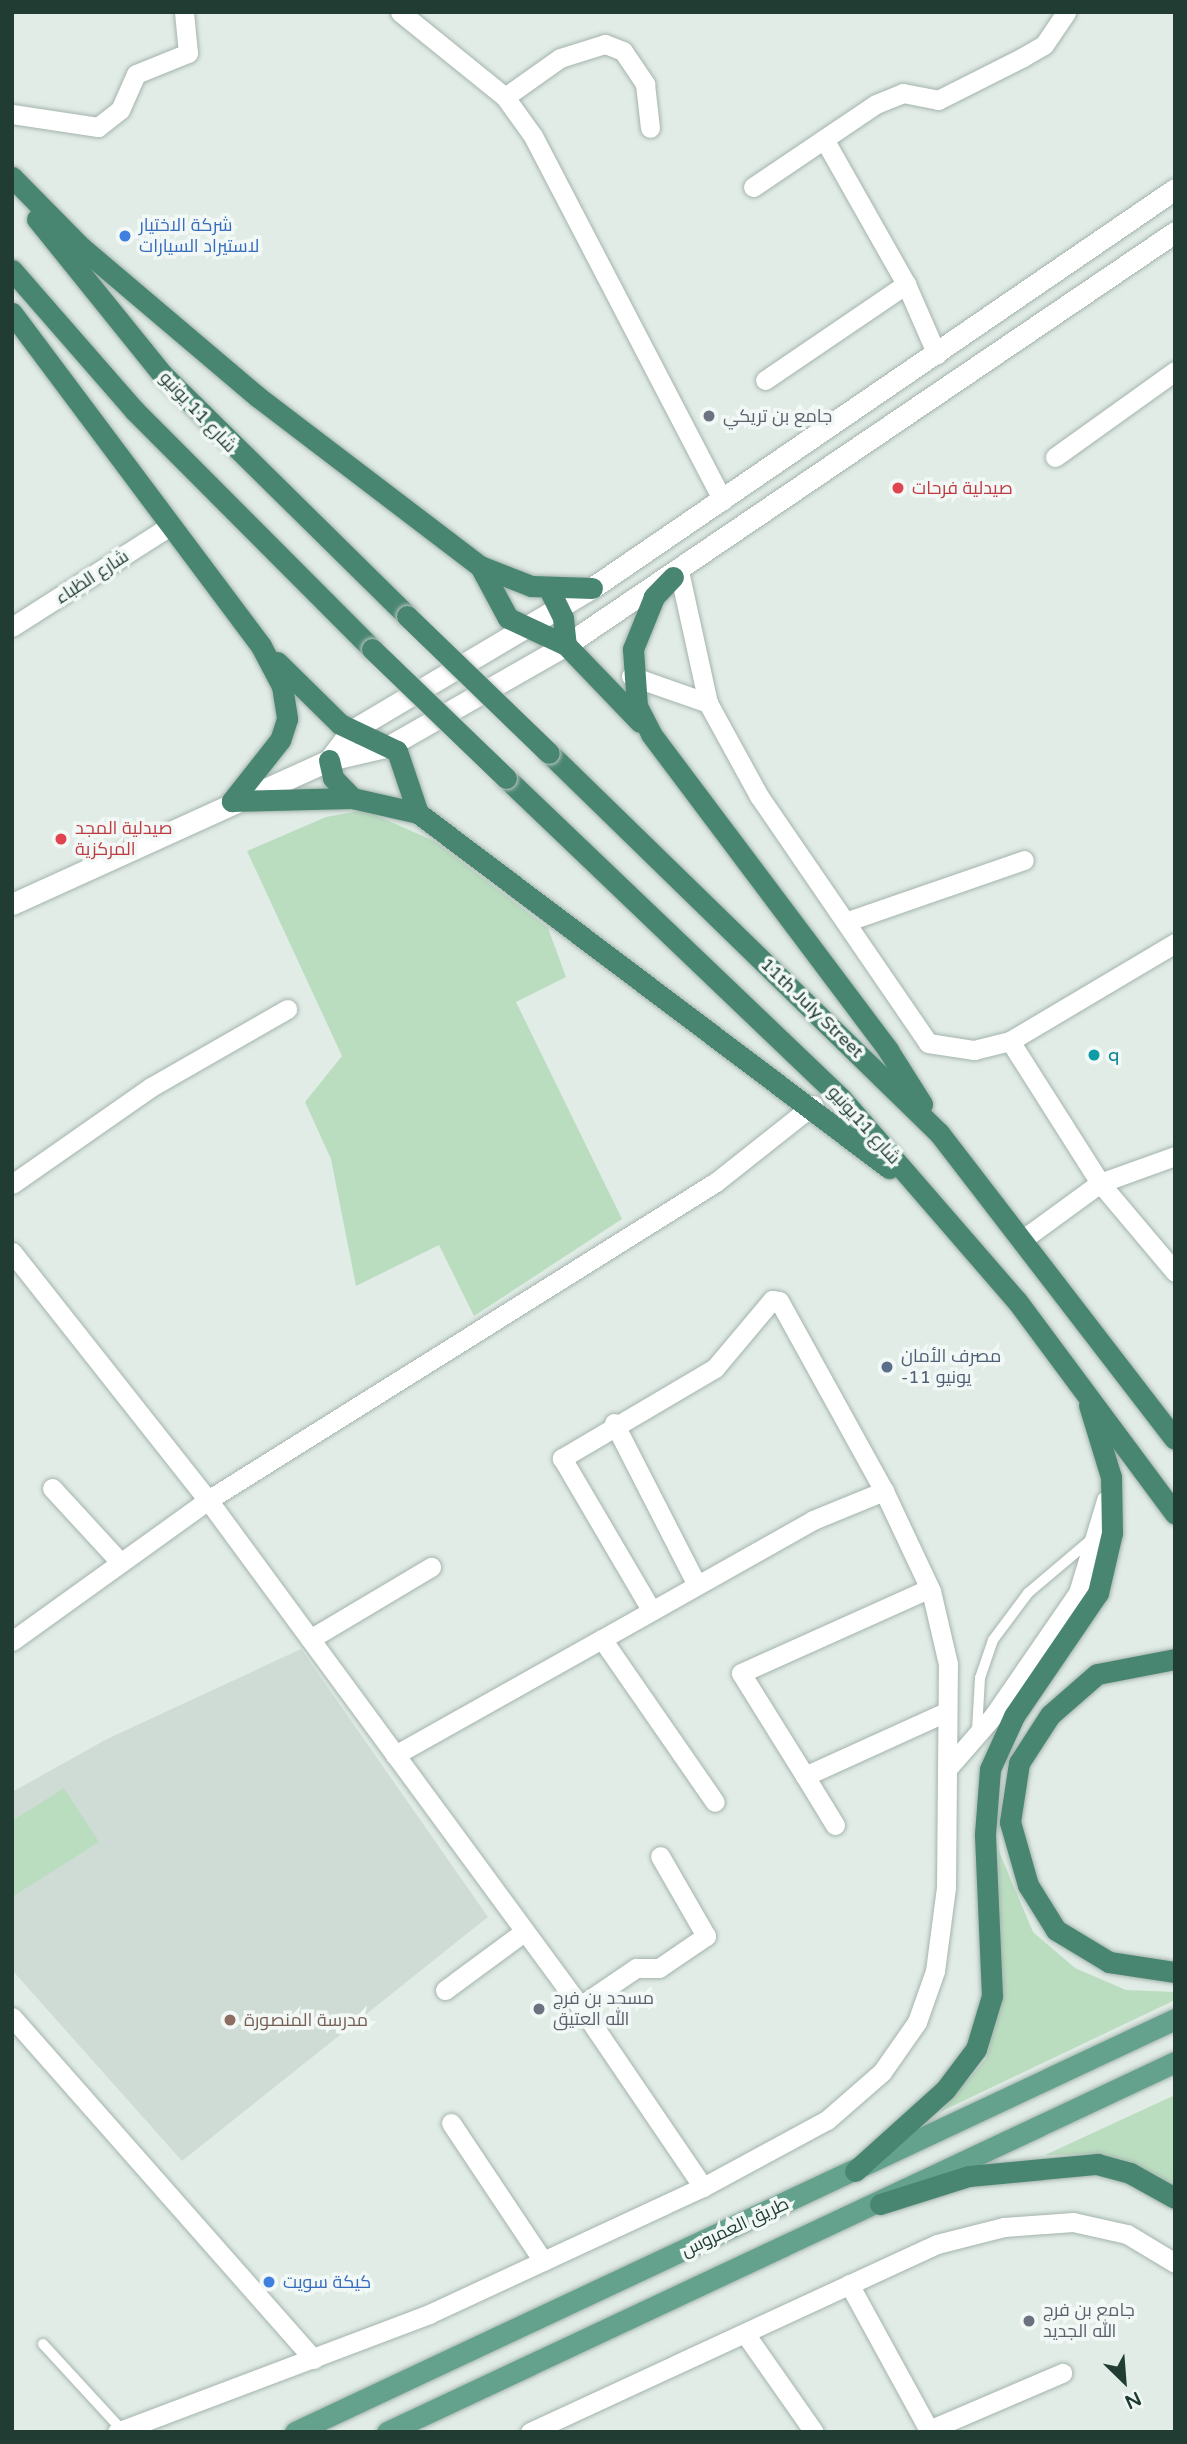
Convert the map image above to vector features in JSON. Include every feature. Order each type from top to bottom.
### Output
[{"type":"highway","points":[[12,177],[81,247],[258,397],[480,566],[554,597],[592,588]]},
{"type":"highway","name":"شارع 11 يونيو","points":[[12,186],[162,374],[407,616]]},
{"type":"highway","name":"شارع 11يونيو","points":[[12,270],[142,419],[372,649],[841,1098],[938,1208],[1084,1390],[1175,1514]]},
{"type":"highway","points":[[12,313],[261,646],[351,731],[389,746],[402,759],[418,813]]},
{"type":"highway","points":[[480,566],[502,611],[566,645],[651,734],[888,1050],[939,1133]]},
{"type":"highway","points":[[651,734],[631,676],[640,622],[676,574]]},
{"type":"highway","points":[[554,597],[566,645]]},
{"type":"highway","name":"11th July Street","points":[[407,616],[939,1133],[1026,1237],[1175,1438]]},
{"type":"highway","points":[[232,801],[270,757],[286,719],[282,686],[261,646]]},
{"type":"highway","points":[[329,760],[333,778],[352,798]]},
{"type":"highway","points":[[232,801],[352,798],[418,813],[813,1105],[938,1208]]},
{"type":"highway","points":[[1121,1363],[1175,1415]]},
{"type":"highway","points":[[855,2171],[945,2090],[976,2049],[992,1996],[985,1834],[990,1769],[1014,1716],[1098,1593],[1112,1533],[1111,1477],[1084,1390]]},
{"type":"highway","points":[[1175,1659],[1097,1674],[1050,1715],[1019,1763],[1010,1822],[1028,1885],[1056,1930],[1109,1962],[1175,1972]]},
{"type":"highway","points":[[880,2204],[969,2176],[1071,2165],[1130,2173],[1175,2198]]},
{"type":"main road","points":[[592,588],[937,355],[1175,189]]},
{"type":"main road","points":[[12,904],[232,801],[329,760],[389,746],[566,645],[676,574],[1175,232]]},
{"type":"main road","points":[[329,760],[351,731],[527,626],[554,597]]},
{"type":"main road","name":"طريق العمروس","points":[[295,2432],[855,2171],[1175,2018]]},
{"type":"main road","points":[[387,2432],[880,2204],[1175,2062]]},
{"type":"street","points":[[12,114],[98,127],[120,110],[136,74],[188,53],[184,12]]},
{"type":"street","points":[[400,12],[505,97],[583,228],[723,501]]},
{"type":"street","points":[[753,187],[824,139],[903,93],[929,101],[956,92],[1044,45],[1066,12]]},
{"type":"street","points":[[505,97],[560,58],[605,44],[623,51],[645,84],[650,128]]},
{"type":"street","points":[[824,139],[906,284],[937,355]]},
{"type":"street","points":[[765,380],[906,284]]},
{"type":"street","points":[[1055,457],[1175,371]]},
{"type":"street","name":"شارع الظباء","points":[[12,627],[170,526]]},
{"type":"street","points":[[676,574],[708,703],[759,796],[848,921],[909,1024],[928,1043],[974,1050],[1010,1041],[1175,943]]},
{"type":"street","points":[[631,676],[708,703]]},
{"type":"street","points":[[848,921],[1024,860]]},
{"type":"street","points":[[12,1184],[151,1087],[287,1009]]},
{"type":"street","points":[[1010,1041],[1100,1183],[1175,1272]]},
{"type":"street","points":[[12,1641],[208,1500],[716,1182],[813,1105]]},
{"type":"street","points":[[1026,1237],[1100,1183],[1175,1156]]},
{"type":"street","points":[[12,1252],[208,1500],[580,2006],[703,2187]]},
{"type":"street","points":[[120,2431],[313,2359],[543,2261],[703,2187],[827,2120],[882,2072],[917,2022],[936,1971],[946,1888],[948,1664],[928,1589],[884,1490],[779,1301],[772,1300],[715,1368],[614,1423],[562,1460],[651,1611]]},
{"type":"street","points":[[614,1423],[697,1585]]},
{"type":"street","points":[[947,1769],[977,1734],[1078,1593],[1100,1534],[1111,1477]]},
{"type":"street","points":[[52,1488],[120,1562]]},
{"type":"street","points":[[395,1755],[813,1520],[884,1490]]},
{"type":"street","points":[[310,1639],[432,1567]]},
{"type":"street","points":[[835,1825],[805,1776],[768,1725],[741,1673],[928,1589]]},
{"type":"street","points":[[602,1639],[715,1802]]},
{"type":"street","points":[[805,1776],[946,1712]]},
{"type":"street","points":[[580,2006],[636,1968],[659,1968],[706,1936],[660,1856]]},
{"type":"street","points":[[445,1990],[525,1931]]},
{"type":"street","points":[[12,2017],[313,2359]]},
{"type":"street","points":[[451,2123],[543,2261]]},
{"type":"street","points":[[530,2432],[746,2335],[937,2244],[1004,2227],[1073,2222],[1127,2234],[1175,2263]]},
{"type":"street","points":[[849,2284],[929,2430],[1062,2373]]},
{"type":"street","points":[[746,2335],[814,2432]]},
{"type":"lane","points":[[977,1734],[980,1678],[993,1640],[1028,1593],[1100,1534]]},
{"type":"lane","points":[[43,2344],[120,2431]]},
{"type":"shaded area","points":[[301,1649],[488,1917],[182,2161],[12,1970],[12,1792],[107,1739]]},
{"type":"green space","points":[[364,810],[434,841],[548,928],[566,977],[516,1002],[622,1219],[474,1316],[439,1245],[356,1286],[331,1159],[305,1102],[342,1056],[247,851],[326,817]]},
{"type":"green space","points":[[64,1788],[99,1842],[12,1897],[12,1821]]},
{"type":"green space","points":[[998,1849],[1033,1932],[1075,1968],[1126,1990],[1175,1992],[1175,2000],[940,2112],[986,2059],[1001,2002]]},
{"type":"green space","points":[[1175,2095],[1175,2189],[1141,2167],[1093,2154],[1045,2155]]},
{"type":"place","name":"شركة الاختيار لاستيراد السيارات","points":[[125,236]]},
{"type":"place","name":"جامع بن تريكي","points":[[709,416]]},
{"type":"place","name":"صيدلية فرحات","points":[[898,488]]},
{"type":"place","name":"صيدلية المجد المركزية","points":[[61,839]]},
{"type":"place","name":"q","points":[[1094,1055]]},
{"type":"place","name":"مصرف الأمان -11 يونيو","points":[[887,1367]]},
{"type":"place","name":"مسجد بن فرج الله العتيق","points":[[539,2009]]},
{"type":"place","name":"مدرسة المنصورة","points":[[230,2020]]},
{"type":"place","name":"كيكة سويت","points":[[269,2282]]},
{"type":"place","name":"جامع بن فرج الله الجديد","points":[[1029,2321]]}]
